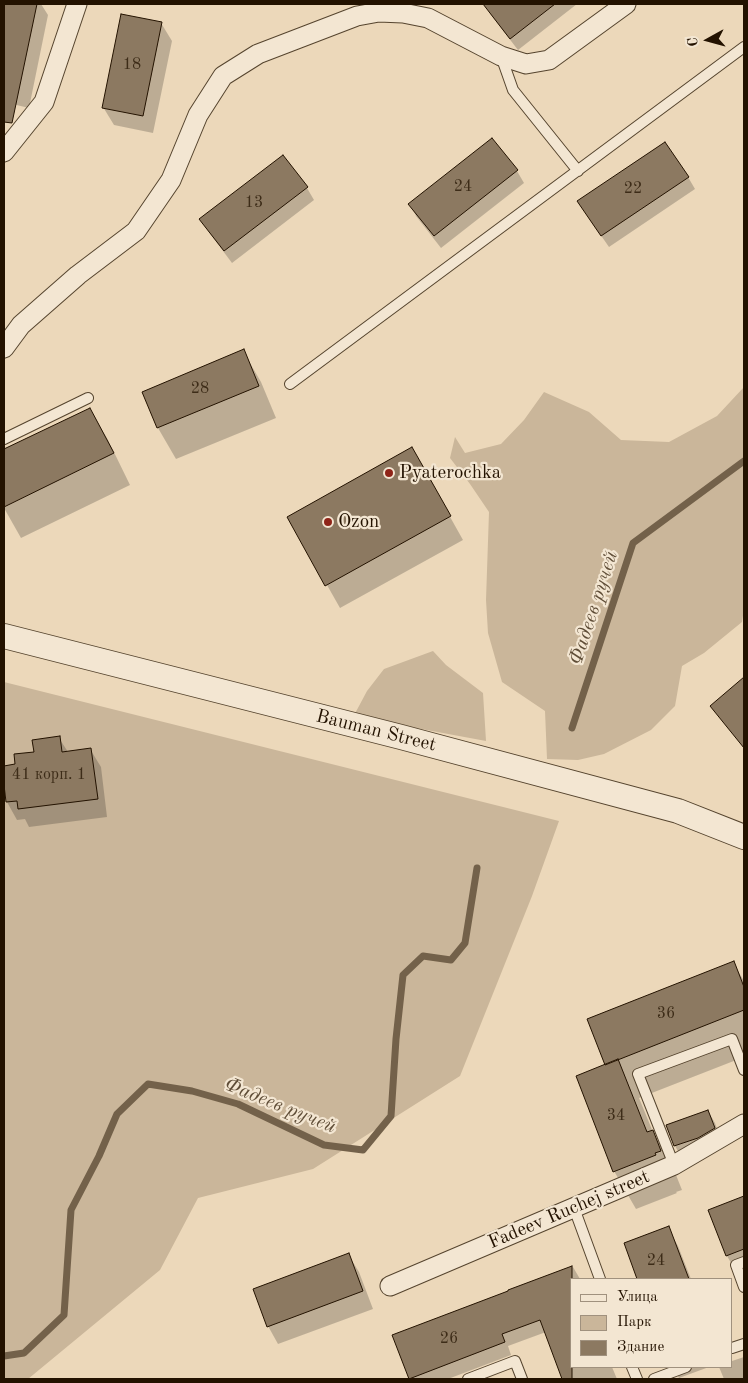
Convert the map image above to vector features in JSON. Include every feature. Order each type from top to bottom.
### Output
[{"type":"street","points":[[4,152],[44,102],[77,4]]},
{"type":"street","points":[[4,348],[21,325],[78,276],[136,231],[171,180],[198,115],[223,76],[258,54],[375,8],[428,18],[501,56],[526,64],[549,60],[626,4]]},
{"type":"street","name":"Bauman Street","points":[[4,636],[401,737],[668,808],[744,837]]},
{"type":"street","name":"Fadeev Ruchej street","points":[[390,1286],[674,1165],[744,1124]]},
{"type":"lane","points":[[290,384],[744,48]]},
{"type":"lane","points":[[501,56],[513,90],[578,171]]},
{"type":"lane","points":[[4,440],[88,398]]},
{"type":"lane","points":[[674,1165],[638,1074],[732,1039],[744,1070]]},
{"type":"lane","points":[[574,1208],[600,1278]]},
{"type":"lane","points":[[744,1262],[736,1264],[744,1287]]},
{"type":"lane","points":[[468,1379],[515,1361],[522,1379]]},
{"type":"lane","points":[[654,1379],[683,1368]]},
{"type":"green space","points":[[744,387],[744,609],[742,622],[704,653],[682,666],[675,706],[651,730],[604,754],[578,760],[547,759],[545,711],[502,682],[488,633],[486,600],[489,512],[450,458],[455,437],[465,453],[501,444],[524,420],[544,392],[589,412],[621,440],[669,442],[717,416]]},
{"type":"green space","points":[[433,651],[446,665],[483,693],[486,741],[389,723],[351,721],[367,691],[384,669]]},
{"type":"green space","points":[[4,682],[559,821],[532,896],[460,1076],[313,1169],[198,1198],[160,1270],[28,1379],[4,1379]]},
{"type":"building","points":[[4,4],[37,4],[12,123],[4,122]]},
{"type":"building","points":[[483,4],[555,4],[510,39]]},
{"type":"building","points":[[121,14],[162,22],[143,116],[102,108]]},
{"type":"building","points":[[492,138],[518,170],[434,236],[408,204]]},
{"type":"building","points":[[665,142],[689,177],[601,236],[577,201]]},
{"type":"building","points":[[283,155],[308,187],[224,251],[199,219]]},
{"type":"building","points":[[244,349],[259,386],[157,428],[142,392]]},
{"type":"building","points":[[90,408],[114,453],[4,507],[4,449]]},
{"type":"building","points":[[412,447],[451,516],[325,586],[287,517]]},
{"type":"building","points":[[744,677],[744,748],[710,706]]},
{"type":"building","points":[[60,736],[62,752],[91,748],[98,799],[18,809],[17,801],[6,802],[4,766],[15,764],[14,754],[34,752],[32,740]]},
{"type":"building","points":[[734,961],[744,987],[744,1010],[605,1065],[587,1019]]},
{"type":"building","points":[[618,1059],[647,1132],[653,1130],[661,1151],[655,1153],[656,1155],[613,1172],[576,1076]]},
{"type":"building","points":[[708,1110],[715,1128],[698,1138],[674,1146],[666,1125]]},
{"type":"building","points":[[744,1196],[744,1249],[726,1256],[708,1210]]},
{"type":"building","points":[[669,1226],[689,1278],[637,1278],[624,1243]]},
{"type":"building","points":[[349,1253],[363,1291],[267,1327],[253,1289]]},
{"type":"building","points":[[572,1266],[572,1278],[570,1278],[570,1368],[572,1368],[572,1379],[562,1379],[540,1320],[502,1334],[505,1342],[409,1379],[392,1335]]},
{"type":"waterway","name":"Фадеев ручей","points":[[572,728],[633,543],[744,461]]},
{"type":"waterway","name":"Фадеев ручей","points":[[4,1356],[24,1353],[64,1315],[71,1210],[99,1156],[117,1114],[148,1084],[192,1091],[238,1104],[324,1145],[363,1150],[391,1116],[396,1039],[403,975],[423,956],[451,960],[465,943],[477,868]]},
{"type":"place","name":"Pyaterochka","points":[[389,473]]},
{"type":"place","name":"Ozon","points":[[328,522]]}]
